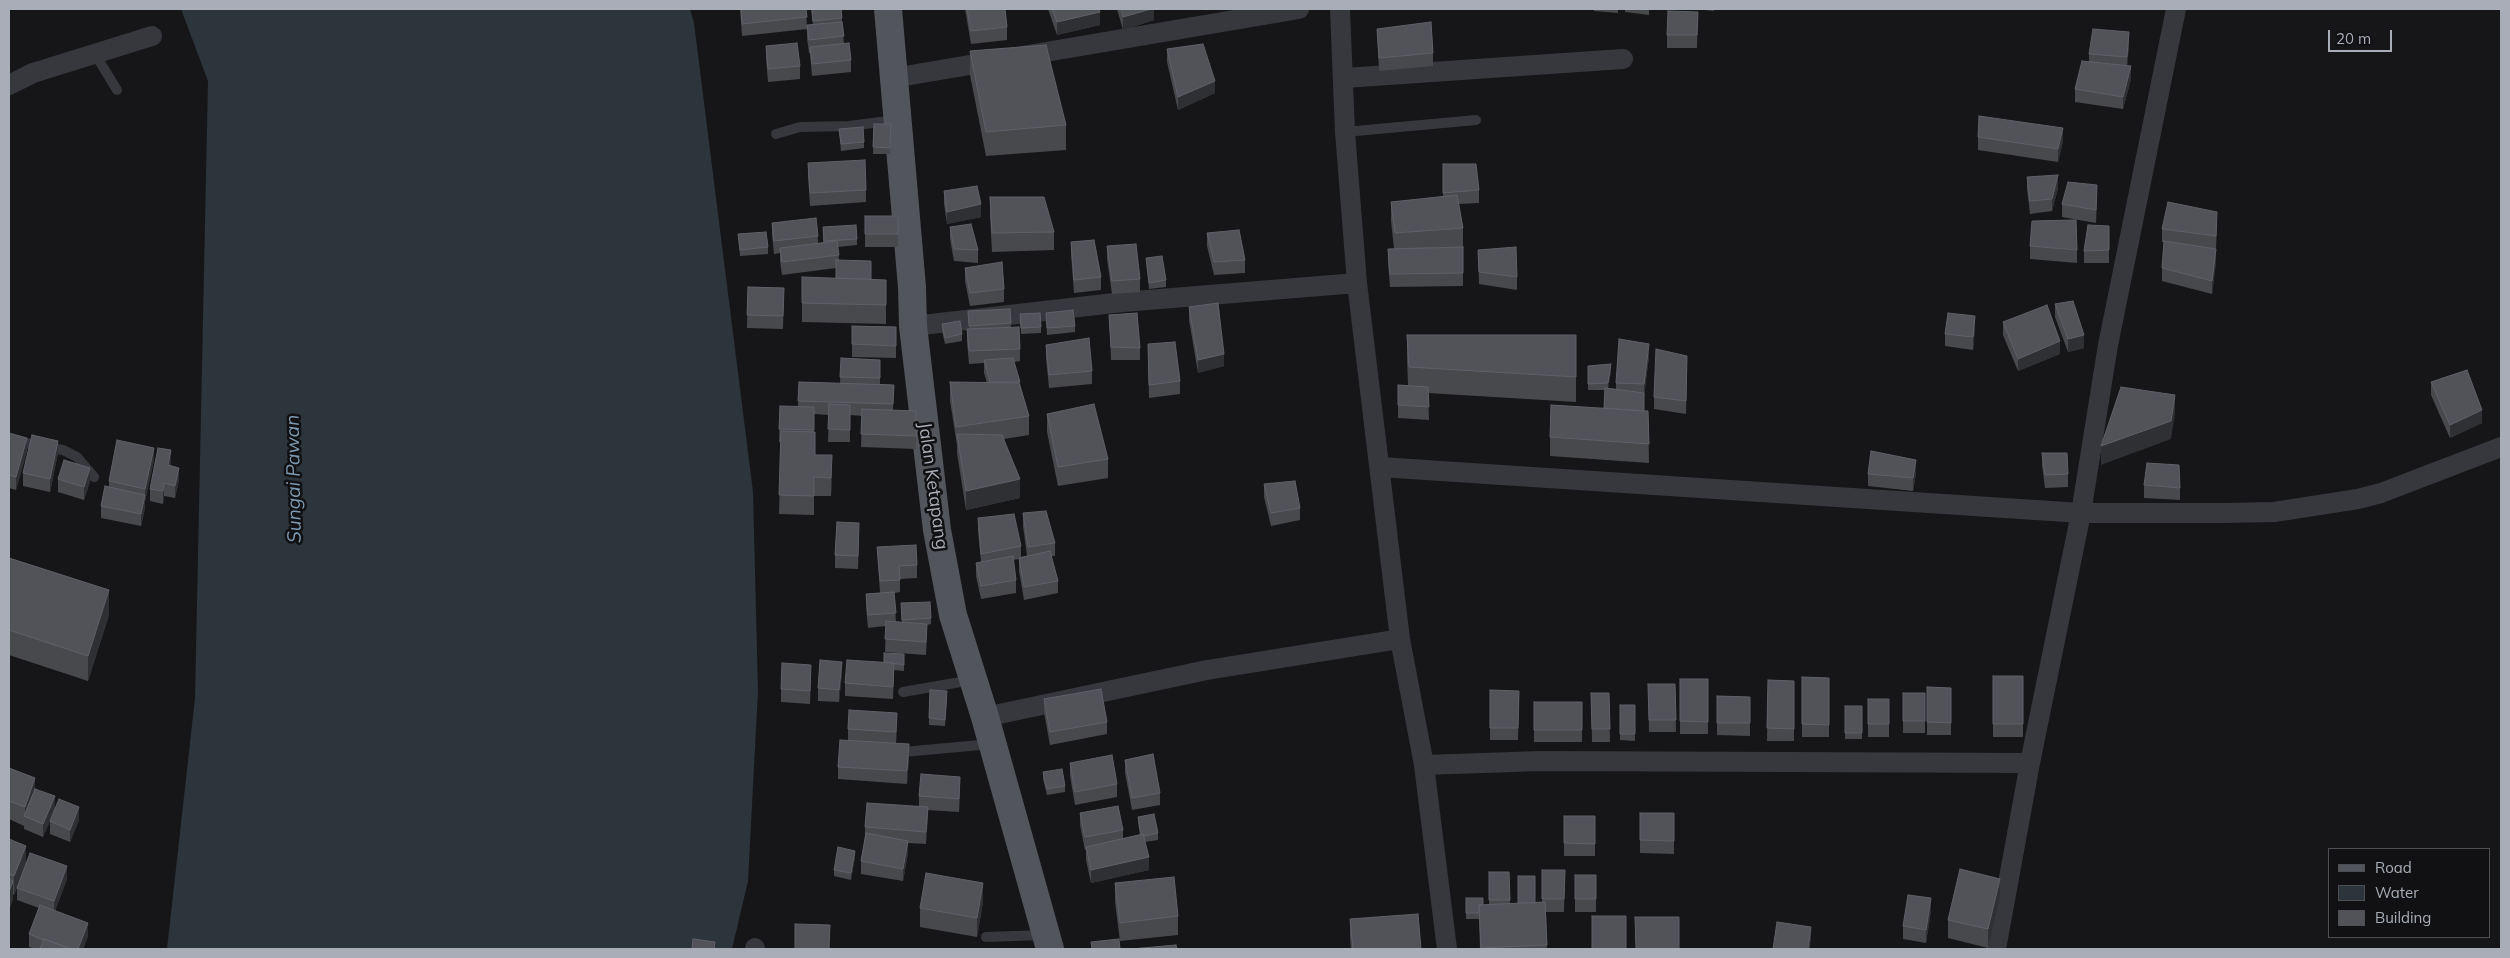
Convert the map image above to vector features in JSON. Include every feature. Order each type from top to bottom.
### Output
[{"type":"main road","name":"Jalan Ketapang","points":[[888,9],[912,287],[913,326],[937,530],[953,615],[985,717],[1048,942]]},
{"type":"street","points":[[893,78],[1299,9]]},
{"type":"street","points":[[1340,9],[1345,132],[1357,283],[1400,639],[1424,765],[1447,949]]},
{"type":"street","points":[[1996,949],[2030,763],[2081,513],[2108,345],[2176,9]]},
{"type":"street","points":[[9,84],[33,74],[152,36]]},
{"type":"street","points":[[1344,78],[1623,59]]},
{"type":"street","points":[[913,326],[1123,302],[1357,283]]},
{"type":"street","points":[[1380,467],[2081,513],[2274,512],[2330,504],[2381,493],[2501,447]]},
{"type":"street","points":[[985,717],[1207,670],[1400,639]]},
{"type":"street","points":[[1424,765],[1541,761],[2030,763]]},
{"type":"lane","points":[[95,54],[117,90]]},
{"type":"lane","points":[[776,134],[800,127],[849,126],[897,120]]},
{"type":"lane","points":[[1345,132],[1476,120]]},
{"type":"lane","points":[[9,440],[63,450],[77,457],[94,477]]},
{"type":"lane","points":[[902,692],[974,680]]},
{"type":"lane","points":[[903,752],[992,744]]},
{"type":"lane","points":[[986,937],[1048,942]]},
{"type":"water","name":"Sungai Pawan","points":[[181,9],[690,9],[694,23],[753,492],[758,691],[748,881],[732,949],[167,949],[195,698],[208,81]]},
{"type":"building","points":[[741,9],[806,9],[807,17],[742,24]]},
{"type":"building","points":[[812,9],[841,9],[842,18],[813,21]]},
{"type":"building","points":[[967,9],[1005,9],[1007,27],[971,31]]},
{"type":"building","points":[[1052,9],[1099,9],[1100,12],[1057,22]]},
{"type":"building","points":[[1121,9],[1151,9],[1123,17]]},
{"type":"building","points":[[1668,11],[1698,12],[1697,35],[1667,35]]},
{"type":"building","points":[[842,22],[844,36],[809,40],[807,25]]},
{"type":"building","points":[[1431,22],[1433,53],[1379,58],[1377,29]]},
{"type":"building","points":[[2093,29],[2129,32],[2127,57],[2089,54]]},
{"type":"building","points":[[797,43],[800,66],[768,69],[766,46]]},
{"type":"building","points":[[849,43],[851,60],[812,64],[810,47]]},
{"type":"building","points":[[1203,44],[1215,81],[1178,97],[1167,49]]},
{"type":"building","points":[[1046,45],[1066,125],[986,132],[970,51]]},
{"type":"building","points":[[2082,61],[2131,66],[2123,97],[2075,89]]},
{"type":"building","points":[[1979,116],[2063,128],[2058,149],[1978,137]]},
{"type":"building","points":[[874,124],[891,124],[890,148],[873,147]]},
{"type":"building","points":[[863,127],[864,142],[841,144],[839,129]]},
{"type":"building","points":[[865,160],[866,190],[810,193],[808,163]]},
{"type":"building","points":[[1443,164],[1476,164],[1479,190],[1443,193]]},
{"type":"building","points":[[2058,175],[2052,199],[2030,201],[2027,177]]},
{"type":"building","points":[[2068,182],[2097,185],[2096,210],[2062,204]]},
{"type":"building","points":[[977,186],[981,204],[947,212],[944,191]]},
{"type":"building","points":[[1457,195],[1463,228],[1395,233],[1391,202]]},
{"type":"building","points":[[990,197],[1044,197],[1054,232],[992,233]]},
{"type":"building","points":[[2168,202],[2217,212],[2216,236],[2162,229]]},
{"type":"building","points":[[865,216],[898,216],[898,234],[865,234]]},
{"type":"building","points":[[816,218],[818,236],[774,241],[772,223]]},
{"type":"building","points":[[2076,220],[2077,250],[2030,246],[2032,221]]},
{"type":"building","points":[[971,224],[978,250],[954,249],[950,227]]},
{"type":"building","points":[[856,225],[857,239],[824,241],[823,227]]},
{"type":"building","points":[[2088,225],[2109,226],[2109,250],[2084,251]]},
{"type":"building","points":[[1239,230],[1245,260],[1214,262],[1207,233]]},
{"type":"building","points":[[766,232],[768,247],[740,250],[738,234]]},
{"type":"building","points":[[1094,240],[1101,277],[1074,280],[1071,242]]},
{"type":"building","points":[[837,241],[839,255],[782,262],[780,248]]},
{"type":"building","points":[[2164,241],[2216,249],[2212,281],[2162,268]]},
{"type":"building","points":[[1136,244],[1140,279],[1112,281],[1107,246]]},
{"type":"building","points":[[1463,247],[1463,273],[1390,274],[1388,249]]},
{"type":"building","points":[[1516,247],[1517,277],[1479,272],[1478,250]]},
{"type":"building","points":[[1162,256],[1166,280],[1149,283],[1146,258]]},
{"type":"building","points":[[836,260],[871,261],[871,279],[836,278]]},
{"type":"building","points":[[1002,262],[1004,289],[970,293],[965,268]]},
{"type":"building","points":[[802,277],[886,280],[886,305],[802,303]]},
{"type":"building","points":[[748,287],[784,288],[783,316],[747,315]]},
{"type":"building","points":[[2073,301],[2084,335],[2068,339],[2055,304]]},
{"type":"building","points":[[1218,303],[1224,354],[1198,360],[1189,307]]},
{"type":"building","points":[[2047,305],[2060,341],[2018,359],[2003,322]]},
{"type":"building","points":[[1010,309],[1011,323],[969,326],[968,311]]},
{"type":"building","points":[[1073,310],[1075,326],[1047,328],[1046,313]]},
{"type":"building","points":[[1040,313],[1041,327],[1021,328],[1020,314]]},
{"type":"building","points":[[1137,313],[1140,348],[1111,347],[1109,315]]},
{"type":"building","points":[[1948,313],[1975,316],[1973,337],[1945,334]]},
{"type":"building","points":[[960,321],[962,334],[945,338],[942,324]]},
{"type":"building","points":[[852,326],[896,327],[896,346],[852,344]]},
{"type":"building","points":[[1019,327],[1020,349],[969,351],[967,329]]},
{"type":"building","points":[[1407,335],[1576,335],[1576,377],[1409,367]]},
{"type":"building","points":[[1089,338],[1092,371],[1049,375],[1046,345]]},
{"type":"building","points":[[1619,339],[1649,344],[1644,384],[1616,383]]},
{"type":"building","points":[[1175,342],[1180,381],[1149,385],[1148,344]]},
{"type":"building","points":[[1656,349],[1687,356],[1686,401],[1654,397]]},
{"type":"building","points":[[841,358],[880,360],[880,378],[840,377]]},
{"type":"building","points":[[1013,358],[1020,382],[990,382],[984,360]]},
{"type":"building","points":[[1611,364],[1608,383],[1588,384],[1588,366]]},
{"type":"building","points":[[2467,370],[2482,410],[2450,425],[2431,382]]},
{"type":"building","points":[[799,382],[894,385],[893,404],[798,401]]},
{"type":"building","points":[[950,382],[1019,383],[1029,416],[956,427]]},
{"type":"building","points":[[1398,385],[1428,387],[1429,407],[1398,405]]},
{"type":"building","points":[[2121,387],[2175,395],[2171,421],[2101,446]]},
{"type":"building","points":[[1605,388],[1644,393],[1644,411],[1604,408]]},
{"type":"building","points":[[829,404],[850,405],[850,430],[828,429]]},
{"type":"building","points":[[1094,404],[1108,459],[1058,467],[1047,414]]},
{"type":"building","points":[[1551,405],[1648,411],[1649,444],[1550,437]]},
{"type":"building","points":[[780,406],[814,407],[814,430],[779,429]]},
{"type":"building","points":[[862,409],[916,411],[916,436],[861,434]]},
{"type":"building","points":[[781,431],[815,432],[815,455],[832,455],[831,478],[814,477],[814,496],[779,495]]},
{"type":"building","points":[[9,433],[27,438],[16,477],[9,475]]},
{"type":"building","points":[[957,434],[1002,435],[1020,479],[966,491]]},
{"type":"building","points":[[32,435],[58,441],[50,479],[23,473]]},
{"type":"building","points":[[117,440],[154,448],[145,489],[109,481]]},
{"type":"building","points":[[158,448],[171,450],[168,465],[179,468],[175,486],[164,483],[163,491],[150,489]]},
{"type":"building","points":[[1871,451],[1916,460],[1913,478],[1868,474]]},
{"type":"building","points":[[2042,453],[2067,453],[2068,474],[2045,475]]},
{"type":"building","points":[[64,460],[90,468],[84,487],[58,479]]},
{"type":"building","points":[[2147,463],[2179,465],[2180,488],[2144,485]]},
{"type":"building","points":[[1295,481],[1300,508],[1271,513],[1264,484]]},
{"type":"building","points":[[105,486],[145,495],[141,514],[101,506]]},
{"type":"building","points":[[1046,511],[1055,543],[1028,547],[1023,513]]},
{"type":"building","points":[[1014,514],[1021,546],[981,554],[978,518]]},
{"type":"building","points":[[837,522],[859,523],[858,556],[835,555]]},
{"type":"building","points":[[916,545],[917,565],[899,566],[900,580],[880,581],[877,547]]},
{"type":"building","points":[[1050,551],[1058,581],[1024,587],[1019,558]]},
{"type":"building","points":[[1013,556],[1016,580],[981,586],[976,563]]},
{"type":"building","points":[[9,558],[109,590],[88,656],[9,630]]},
{"type":"building","points":[[894,592],[896,613],[868,615],[866,594]]},
{"type":"building","points":[[930,602],[931,618],[902,620],[901,603]]},
{"type":"building","points":[[886,621],[927,624],[926,642],[885,639]]},
{"type":"building","points":[[884,653],[904,654],[904,665],[884,662]]},
{"type":"building","points":[[820,660],[842,662],[839,690],[818,688]]},
{"type":"building","points":[[847,660],[894,663],[893,687],[845,683]]},
{"type":"building","points":[[782,663],[811,665],[810,691],[781,689]]},
{"type":"building","points":[[1993,676],[2023,676],[2023,724],[1993,724]]},
{"type":"building","points":[[1802,677],[1829,678],[1829,725],[1802,724]]},
{"type":"building","points":[[1680,679],[1708,679],[1708,722],[1680,721]]},
{"type":"building","points":[[1768,680],[1794,681],[1794,729],[1767,728]]},
{"type":"building","points":[[1648,684],[1675,684],[1676,720],[1649,720]]},
{"type":"building","points":[[1927,687],[1951,688],[1951,723],[1927,722]]},
{"type":"building","points":[[1101,689],[1107,722],[1050,732],[1044,699]]},
{"type":"building","points":[[930,690],[947,691],[945,720],[929,718]]},
{"type":"building","points":[[1490,690],[1519,691],[1518,728],[1490,728]]},
{"type":"building","points":[[1591,693],[1609,693],[1610,729],[1592,729]]},
{"type":"building","points":[[1903,693],[1925,693],[1925,721],[1903,721]]},
{"type":"building","points":[[1717,696],[1750,697],[1750,723],[1717,723]]},
{"type":"building","points":[[1868,699],[1889,699],[1889,724],[1868,724]]},
{"type":"building","points":[[1534,702],[1582,702],[1582,730],[1534,730]]},
{"type":"building","points":[[1620,705],[1635,705],[1635,734],[1620,734]]},
{"type":"building","points":[[1845,706],[1862,706],[1862,733],[1845,733]]},
{"type":"building","points":[[849,710],[897,713],[896,732],[848,729]]},
{"type":"building","points":[[840,740],[909,744],[907,771],[838,767]]},
{"type":"building","points":[[1153,754],[1160,793],[1132,798],[1125,760]]},
{"type":"building","points":[[1112,755],[1117,784],[1075,792],[1070,763]]},
{"type":"building","points":[[9,768],[35,778],[25,807],[9,801]]},
{"type":"building","points":[[1062,769],[1065,786],[1047,789],[1043,772]]},
{"type":"building","points":[[921,774],[960,777],[959,799],[919,796]]},
{"type":"building","points":[[35,789],[55,796],[43,824],[24,816]]},
{"type":"building","points":[[59,799],[79,807],[70,830],[50,821]]},
{"type":"building","points":[[867,803],[928,807],[926,832],[865,827]]},
{"type":"building","points":[[1118,806],[1123,830],[1085,837],[1080,813]]},
{"type":"building","points":[[1640,813],[1674,813],[1674,841],[1640,840]]},
{"type":"building","points":[[1154,814],[1158,833],[1144,836],[1141,834],[1138,817]]},
{"type":"building","points":[[1564,816],[1595,816],[1595,844],[1564,843]]},
{"type":"building","points":[[866,833],[908,841],[903,869],[861,861]]},
{"type":"building","points":[[1143,834],[1149,857],[1091,870],[1086,847]]},
{"type":"building","points":[[9,839],[26,846],[14,876],[9,874]]},
{"type":"building","points":[[838,847],[855,851],[851,873],[834,870]]},
{"type":"building","points":[[30,853],[67,866],[54,901],[17,888]]},
{"type":"building","points":[[1960,869],[2000,879],[1988,929],[1948,920]]},
{"type":"building","points":[[1542,870],[1565,870],[1564,899],[1542,899]]},
{"type":"building","points":[[1489,872],[1509,872],[1510,900],[1489,900]]},
{"type":"building","points":[[926,873],[983,883],[977,918],[920,908]]},
{"type":"building","points":[[1575,875],[1596,875],[1596,899],[1575,899]]},
{"type":"building","points":[[1518,876],[1535,876],[1535,903],[1518,903]]},
{"type":"building","points":[[1174,877],[1178,916],[1120,923],[1115,883]]},
{"type":"building","points":[[9,879],[13,881],[9,892]]},
{"type":"building","points":[[1908,895],[1931,898],[1926,930],[1903,926]]},
{"type":"building","points":[[1466,898],[1483,898],[1483,905],[1479,905],[1479,913],[1466,913]]},
{"type":"building","points":[[1545,902],[1547,945],[1481,948],[1479,905]]},
{"type":"building","points":[[40,905],[88,923],[78,949],[71,949],[29,934]]},
{"type":"building","points":[[1418,914],[1421,949],[1353,949],[1350,919]]},
{"type":"building","points":[[1592,916],[1626,916],[1626,949],[1592,949]]},
{"type":"building","points":[[1635,917],[1679,917],[1679,949],[1636,949]]},
{"type":"building","points":[[1777,922],[1811,927],[1808,949],[1773,949]]},
{"type":"building","points":[[795,924],[830,925],[829,949],[795,949]]},
{"type":"building","points":[[44,939],[71,949],[40,949]]},
{"type":"building","points":[[693,939],[715,942],[714,949],[692,949]]},
{"type":"building","points":[[1119,939],[1120,949],[1092,949],[1091,942]]},
{"type":"building","points":[[1176,945],[1177,949],[1131,949]]}]
